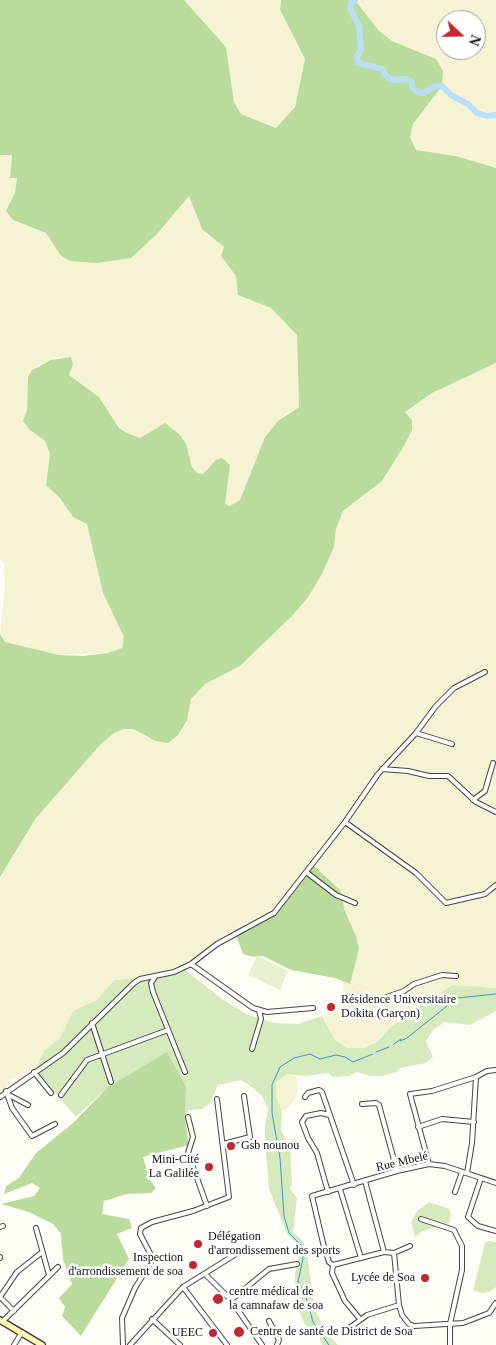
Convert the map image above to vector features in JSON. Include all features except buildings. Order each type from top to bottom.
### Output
[{"type":"main road","points":[[1,1321],[42,1345]]},
{"type":"street","points":[[0,1097],[62,1053],[134,983],[140,979],[155,977],[191,964],[217,944],[274,913],[345,822],[382,769],[416,733],[436,706],[454,688],[486,672]]},
{"type":"street","points":[[416,733],[452,744]]},
{"type":"street","points":[[474,800],[486,791],[493,763]]},
{"type":"street","points":[[382,769],[408,771],[429,776],[448,776],[474,800],[496,812]]},
{"type":"street","points":[[345,822],[416,873],[446,903],[485,894],[496,885]]},
{"type":"street","points":[[306,872],[336,895],[355,903]]},
{"type":"street","points":[[191,964],[241,1001],[258,1010],[267,1012],[313,1008]]},
{"type":"street","points":[[384,998],[404,991],[414,984],[423,981],[442,976],[456,976]]},
{"type":"street","points":[[155,977],[151,983],[153,992],[185,1072]]},
{"type":"street","points":[[252,1049],[261,1019],[258,1010]]},
{"type":"street","points":[[92,1023],[104,1054],[111,1082]]},
{"type":"street","points":[[61,1095],[87,1060],[168,1030]]},
{"type":"street","points":[[429,1164],[410,1094],[432,1090],[476,1077],[487,1071],[496,1070]]},
{"type":"street","points":[[34,1072],[51,1093]]},
{"type":"street","points":[[468,1173],[474,1122],[476,1077]]},
{"type":"street","points":[[305,1097],[308,1094],[320,1091],[354,1185]]},
{"type":"street","points":[[6,1093],[28,1105]]},
{"type":"street","points":[[6,1093],[12,1108],[32,1136],[55,1124]]},
{"type":"street","points":[[223,1144],[250,1137],[244,1096]]},
{"type":"street","points":[[123,1345],[122,1318],[135,1288],[153,1259],[140,1234],[141,1228],[152,1222],[207,1206],[229,1196],[217,1099]]},
{"type":"street","points":[[362,1104],[376,1103],[379,1105],[397,1171]]},
{"type":"street","points":[[328,1192],[317,1153],[308,1138],[302,1122],[306,1116],[318,1113],[329,1115]]},
{"type":"street","points":[[188,1117],[193,1137],[188,1153],[207,1206]]},
{"type":"street","points":[[418,1127],[442,1119],[474,1122]]},
{"type":"street","name":"Rue Mbelé","points":[[333,1265],[329,1262],[312,1196],[397,1171],[429,1164],[440,1165],[496,1183]]},
{"type":"street","points":[[454,1192],[462,1172]]},
{"type":"street","points":[[481,1178],[468,1217],[478,1226],[496,1231]]},
{"type":"street","points":[[365,1181],[384,1252]]},
{"type":"street","points":[[340,1189],[361,1258]]},
{"type":"street","points":[[421,1219],[454,1230],[462,1246],[462,1270],[450,1324],[450,1345]]},
{"type":"street","points":[[36,1228],[48,1274]]},
{"type":"street","points":[[360,1319],[345,1300],[332,1273],[333,1265],[384,1252],[394,1253],[410,1246]]},
{"type":"street","points":[[14,1311],[0,1297],[17,1272],[41,1252]]},
{"type":"street","points":[[394,1253],[399,1305],[402,1315],[409,1324],[463,1323],[489,1313],[496,1303]]},
{"type":"street","points":[[130,1345],[183,1287],[236,1254]]},
{"type":"street","points":[[230,1300],[270,1269],[290,1263],[297,1264]]},
{"type":"street","points":[[1,1321],[14,1311],[48,1274],[58,1267]]},
{"type":"street","points":[[205,1274],[230,1300],[262,1345]]},
{"type":"street","points":[[183,1287],[227,1345]]},
{"type":"street","points":[[348,1329],[360,1319],[399,1305]]},
{"type":"street","points":[[152,1319],[180,1345]]},
{"type":"street","points":[[269,1321],[279,1340],[277,1345]]},
{"type":"street","points":[[14,1345],[22,1332]]},
{"type":"shaded area","points":[[184,0],[281,0],[280,10],[305,59],[295,107],[276,128],[241,114],[234,102],[226,47]]},
{"type":"shaded area","points":[[355,0],[496,0],[496,168],[456,156],[416,150],[410,137],[413,124],[442,86],[436,60],[486,60],[486,10],[436,10],[436,59],[392,41],[379,31]]},
{"type":"shaded area","points":[[0,155],[12,155],[10,178],[17,178],[13,220],[46,233],[61,256],[131,258],[157,234],[189,196],[202,229],[224,247],[221,256],[236,276],[238,295],[271,308],[297,335],[299,407],[288,413],[265,437],[240,500],[231,506],[225,504],[226,491],[216,460],[203,474],[197,473],[192,467],[186,444],[154,429],[140,439],[119,428],[99,397],[69,375],[73,364],[60,357],[39,364],[28,377],[27,410],[23,421],[30,430],[45,441],[50,454],[46,485],[59,497],[73,517],[87,523],[103,593],[124,637],[122,648],[108,653],[59,655],[4,642],[0,634],[5,584],[4,563],[0,559]]},
{"type":"shaded area","points":[[496,363],[496,988],[452,985],[391,1027],[377,1041],[364,1048],[347,1048],[335,1040],[322,1016],[346,1008],[342,981],[350,984],[356,936],[340,898],[274,913],[240,926],[220,938],[205,953],[167,976],[114,980],[97,1000],[74,1011],[60,1038],[44,1051],[38,1065],[11,1080],[0,1097],[0,877],[36,818],[100,745],[114,733],[124,729],[133,729],[147,737],[187,720],[191,699],[205,684],[240,666],[293,615],[322,574],[334,547],[336,529],[343,511],[382,481],[405,444],[412,430],[412,420],[405,412],[432,393]]},
{"type":"shaded area","points":[[287,1074],[297,1076],[297,1095],[291,1105],[282,1111],[276,1096],[276,1083]]},
{"type":"green space","points":[[0,0],[184,0],[226,47],[234,102],[241,114],[276,128],[295,107],[305,59],[280,10],[281,0],[355,0],[379,31],[392,41],[436,59],[443,71],[442,86],[413,124],[410,137],[416,150],[456,156],[496,168],[496,363],[432,393],[405,412],[412,420],[412,430],[405,444],[382,481],[343,511],[336,529],[334,547],[322,574],[308,597],[293,615],[240,666],[205,684],[191,699],[187,720],[178,735],[168,743],[156,741],[133,729],[124,729],[114,733],[100,745],[36,818],[0,877],[0,634],[5,642],[59,655],[83,656],[108,653],[122,648],[124,637],[103,593],[87,524],[73,517],[59,497],[46,485],[50,454],[45,441],[30,430],[23,421],[27,410],[28,377],[32,370],[51,360],[71,357],[73,364],[69,375],[99,397],[119,428],[140,438],[165,423],[180,435],[186,444],[192,467],[197,473],[203,474],[216,460],[222,458],[230,465],[225,504],[230,506],[240,500],[265,437],[278,421],[299,407],[297,335],[271,308],[238,295],[236,276],[221,256],[224,247],[202,229],[189,196],[157,234],[131,258],[97,263],[70,261],[61,256],[46,233],[13,220],[6,211],[15,193],[17,178],[10,178],[12,155],[0,155]]},
{"type":"green space","points":[[312,864],[340,890],[345,911],[356,936],[359,949],[350,984],[335,978],[291,970],[263,956],[253,957],[243,954],[234,930],[274,913]]},
{"type":"green space","points":[[257,956],[288,971],[280,990],[248,975]]},
{"type":"green space","points":[[185,968],[222,999],[246,1014],[274,1023],[298,1024],[322,1016],[335,1040],[347,1048],[364,1048],[377,1042],[391,1027],[452,985],[496,988],[496,1011],[470,1025],[445,1022],[434,1029],[426,1041],[433,1057],[426,1063],[400,1068],[397,1072],[382,1076],[371,1076],[357,1072],[349,1076],[333,1077],[328,1073],[305,1076],[287,1074],[276,1083],[276,1096],[282,1111],[281,1130],[290,1148],[292,1182],[290,1189],[297,1198],[293,1232],[302,1240],[306,1248],[315,1309],[325,1331],[338,1345],[322,1345],[318,1333],[305,1325],[294,1299],[295,1275],[300,1247],[287,1234],[269,1189],[265,1143],[268,1109],[262,1096],[241,1080],[218,1085],[210,1103],[202,1109],[188,1110],[185,1118],[186,1087],[107,1088],[76,1117],[35,1069],[44,1051],[60,1038],[73,1011],[97,1000],[114,980],[167,976]]},
{"type":"green space","points":[[167,1052],[186,1087],[185,1118],[189,1145],[143,1157],[150,1180],[156,1188],[151,1193],[127,1194],[104,1201],[102,1214],[129,1219],[132,1228],[117,1234],[129,1259],[81,1336],[62,1316],[65,1307],[59,1298],[72,1284],[63,1259],[61,1234],[53,1224],[29,1212],[1,1204],[34,1196],[40,1188],[32,1183],[4,1194],[6,1186],[19,1178],[36,1153],[73,1123],[107,1088]]},
{"type":"green space","points":[[429,1202],[449,1209],[451,1215],[449,1223],[423,1231],[415,1237],[411,1222],[417,1211]]},
{"type":"green space","points":[[489,1241],[496,1242],[496,1287],[489,1292],[482,1293],[473,1290],[485,1243]]},
{"type":"waterway","points":[[355,0],[351,2],[350,8],[359,26],[361,49],[357,57],[358,63],[382,69],[387,77],[393,80],[406,79],[411,81],[413,88],[417,92],[424,93],[435,86],[442,86],[451,95],[468,104],[477,113],[487,116],[496,115]]},
{"type":"waterway","points":[[394,1044],[401,1039],[400,1041],[407,1038],[457,998],[496,994]]},
{"type":"waterway","points":[[376,1052],[389,1047]]},
{"type":"waterway","points":[[329,1345],[313,1322],[306,1297],[298,1282],[303,1258],[303,1247],[289,1233],[284,1216],[280,1158],[272,1113],[272,1085],[280,1067],[294,1058],[310,1054],[320,1059],[336,1055],[345,1057],[353,1062],[373,1054]]},
{"type":"place","name":"Résidence Universitaire Dokita (Garçon)","points":[[331,1007]]},
{"type":"place","name":"Gsb nounou","points":[[231,1146]]},
{"type":"place","name":"Mini-Cité La Galilée","points":[[209,1167]]},
{"type":"place","name":"Délégation d'arrondissement des sports","points":[[198,1244]]},
{"type":"place","name":"Inspection d'arrondissement de soa","points":[[193,1265]]},
{"type":"place","name":"Lycée de Soa","points":[[425,1278]]},
{"type":"place","name":"centre médical de la camnafaw de soa","points":[[218,1299]]},
{"type":"place","name":"Centre de santé de District de Soa","points":[[239,1332]]},
{"type":"place","name":"UEEC","points":[[213,1333]]}]
